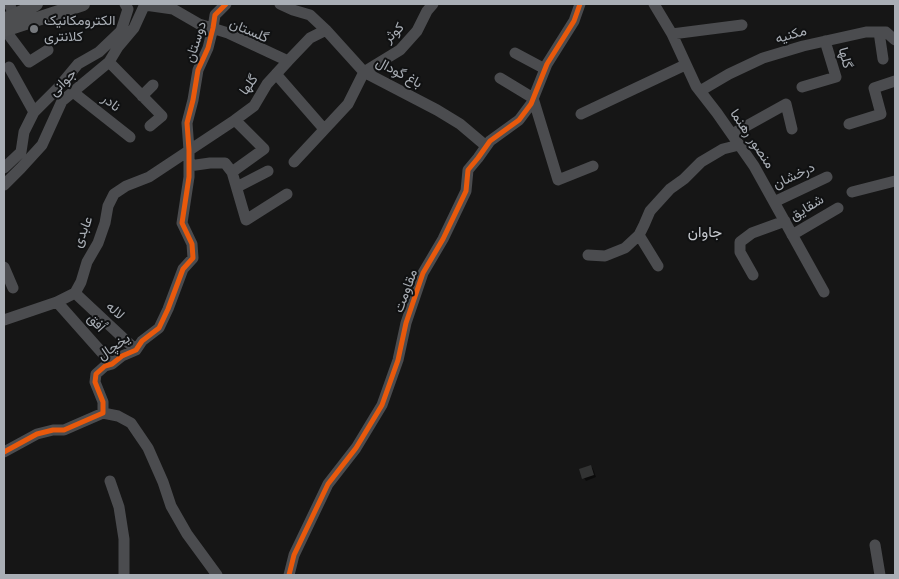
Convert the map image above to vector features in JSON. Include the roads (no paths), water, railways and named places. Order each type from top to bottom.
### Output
[{"type":"main road","points":[[6,18],[30,4]]},
{"type":"main road","points":[[6,18],[36,4]]},
{"type":"main road","points":[[6,18],[83,4]]},
{"type":"street","name":"جوانی","points":[[4,168],[20,152],[24,132],[34,112],[78,64],[99,52],[121,30],[128,8],[125,4]]},
{"type":"street","name":"جوانی","points":[[4,185],[42,145],[62,102],[109,62],[118,47],[134,28],[145,4]]},
{"type":"street","name":"گلستان","points":[[145,4],[173,9],[200,24],[228,33],[288,61]]},
{"type":"street","name":"دوستان","points":[[189,150],[187,122],[198,70],[208,48],[215,15],[226,4]]},
{"type":"street","name":"باغ گودال","points":[[280,4],[310,15],[364,72],[437,110],[460,124],[486,146]]},
{"type":"street","name":"کوثر","points":[[364,72],[400,50],[417,31],[427,11],[433,4]]},
{"type":"street","name":"مقاومت","points":[[289,575],[294,555],[328,484],[356,448],[382,406],[398,360],[406,323],[423,273],[466,191],[468,170],[490,141],[519,120],[531,104],[547,64],[574,21],[580,4]]},
{"type":"street","name":"منصور رهنما","points":[[654,4],[672,34],[696,86],[754,166],[824,292]]},
{"type":"street","points":[[6,18],[29,62],[48,50]]},
{"type":"street","points":[[672,34],[742,25]]},
{"type":"street","name":"گلها","points":[[189,150],[254,106],[267,84],[288,61],[310,38],[326,30]]},
{"type":"street","name":"مکنیه","points":[[700,91],[729,74],[763,58],[825,41],[866,32],[879,32]]},
{"type":"street","points":[[883,59],[879,32],[886,32],[895,40]]},
{"type":"street","name":"گلها","points":[[802,87],[836,77],[825,41]]},
{"type":"street","points":[[514,53],[545,69]]},
{"type":"street","points":[[109,62],[162,116],[150,126]]},
{"type":"street","points":[[581,114],[685,64]]},
{"type":"street","points":[[9,67],[34,112]]},
{"type":"street","points":[[294,162],[348,104],[364,72]]},
{"type":"street","points":[[276,74],[324,129]]},
{"type":"street","points":[[500,78],[533,98],[558,180],[593,166]]},
{"type":"street","points":[[849,124],[881,114],[874,88],[895,81]]},
{"type":"street","points":[[142,96],[153,85]]},
{"type":"street","name":"نادر","points":[[73,92],[130,137]]},
{"type":"street","points":[[732,134],[786,104],[792,129]]},
{"type":"street","points":[[232,172],[264,149],[235,120]]},
{"type":"street","points":[[588,255],[604,256],[625,248],[639,235],[650,211],[670,189],[684,179],[701,162],[723,149],[739,145]]},
{"type":"street","name":"یخچال","points":[[103,413],[103,402],[96,382],[96,374],[105,366],[136,350],[142,341],[159,328],[183,269],[193,258],[192,244],[182,223],[186,208],[189,177],[189,150]]},
{"type":"street","name":"عابدی","points":[[75,293],[81,282],[87,262],[98,242],[105,223],[108,206],[114,194],[126,186],[149,177],[189,150]]},
{"type":"street","points":[[189,166],[225,163],[232,172],[246,220],[287,194]]},
{"type":"street","points":[[237,187],[268,171]]},
{"type":"street","name":"درخشان","points":[[774,202],[827,177]]},
{"type":"street","points":[[852,192],[895,181]]},
{"type":"street","name":"شقایق","points":[[792,235],[838,208]]},
{"type":"street","points":[[753,275],[740,252],[740,242],[752,233],[785,221]]},
{"type":"street","points":[[639,235],[658,266]]},
{"type":"street","points":[[4,267],[13,288]]},
{"type":"street","points":[[4,320],[57,302],[75,293]]},
{"type":"street","name":"لاله","points":[[75,293],[136,350]]},
{"type":"street","name":"اُفق","points":[[57,302],[112,364]]},
{"type":"street","points":[[4,452],[37,434],[53,430],[64,430],[103,413],[118,416],[131,423],[148,448],[171,506],[187,534],[217,575]]},
{"type":"street","points":[[110,481],[119,507],[124,539],[124,575]]},
{"type":"street","points":[[875,545],[880,575]]},
{"type":"place","name":"الکترومکانیک کلانتری","points":[[34,29]]},
{"type":"district","name":"جاوان","points":[[705,233]]}]
